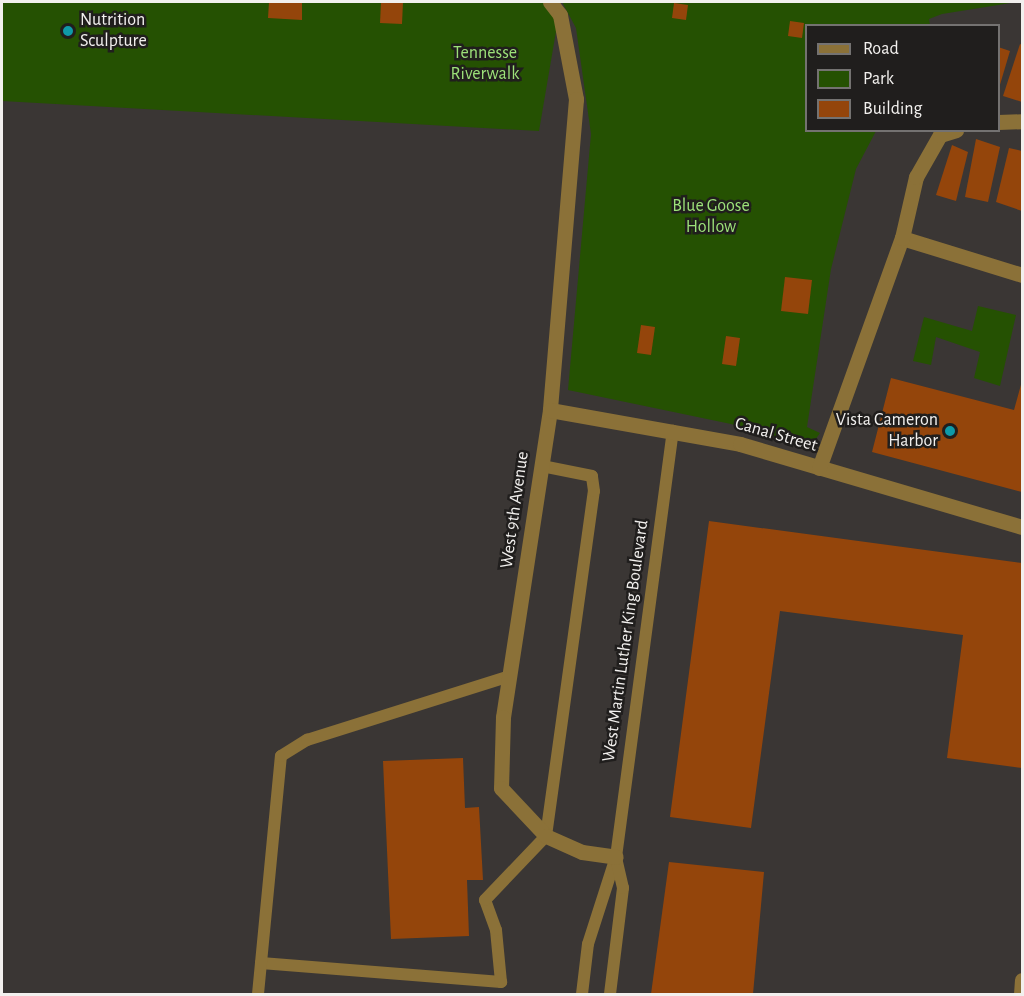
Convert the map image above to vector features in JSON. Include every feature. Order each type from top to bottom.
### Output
[{"type":"street","name":"West 9th Avenue","points":[[550,2],[560,15],[576,99],[550,410],[503,717],[501,788],[546,836],[582,852],[616,857]]},
{"type":"street","points":[[1000,122],[1023,121]]},
{"type":"street","points":[[819,468],[902,238],[916,177],[940,135],[950,132]]},
{"type":"street","points":[[902,238],[1023,276]]},
{"type":"street","name":"Canal Street","points":[[550,410],[673,431],[819,468],[1023,528]]},
{"type":"street","points":[[1021,994],[1023,981]]},
{"type":"lane","name":"West Martin Luther King Boulevard","points":[[582,994],[588,944],[616,857],[673,431]]},
{"type":"lane","points":[[261,963],[501,982],[496,930],[485,900],[546,836],[594,491],[592,476],[542,466]]},
{"type":"lane","points":[[258,994],[281,756],[307,740],[510,676]]},
{"type":"lane","name":"West Martin Luther King Boulevard","points":[[610,994],[623,888],[616,857]]},
{"type":"green space","name":"Tennesse Riverwalk","points":[[2,2],[561,2],[539,131],[2,101]]},
{"type":"green space","name":"Blue Goose Hollow","points":[[562,2],[1017,2],[942,14],[929,19],[930,24],[805,24],[805,132],[875,132],[856,169],[831,269],[807,427],[820,433],[810,447],[731,424],[568,390],[591,134],[576,28]]},
{"type":"green space","points":[[978,306],[1016,315],[1000,386],[974,378],[980,352],[936,337],[931,365],[913,361],[924,317],[972,331]]},
{"type":"building","points":[[269,2],[302,2],[302,20],[268,18]]},
{"type":"building","points":[[381,2],[403,2],[402,24],[380,23]]},
{"type":"building","points":[[674,3],[688,5],[686,20],[672,18]]},
{"type":"building","points":[[790,21],[804,23],[802,38],[788,36]]},
{"type":"building","points":[[1020,44],[1022,45],[1022,102],[1003,96]]},
{"type":"building","points":[[1000,48],[1010,51],[1000,85]]},
{"type":"building","points":[[976,139],[1000,147],[988,202],[965,197]]},
{"type":"building","points":[[952,145],[968,152],[956,201],[936,195]]},
{"type":"building","points":[[1009,148],[1022,151],[1022,211],[996,202]]},
{"type":"building","points":[[785,277],[812,280],[808,314],[781,311]]},
{"type":"building","points":[[641,325],[655,327],[651,355],[637,353]]},
{"type":"building","points":[[726,336],[740,338],[736,366],[722,364]]},
{"type":"building","name":"Vista Cameron Harbor","points":[[891,378],[1014,410],[1022,381],[1022,492],[872,452]]},
{"type":"building","points":[[709,521],[1022,563],[1022,768],[947,758],[963,635],[780,611],[751,828],[670,817]]},
{"type":"building","points":[[463,758],[465,808],[479,807],[483,880],[467,880],[469,936],[391,939],[383,761]]},
{"type":"building","points":[[669,862],[764,872],[753,994],[651,994]]},
{"type":"place","name":"Nutrition Sculpture","points":[[68,31]]},
{"type":"place","name":"Vista Cameron Harbor","points":[[950,431]]}]
